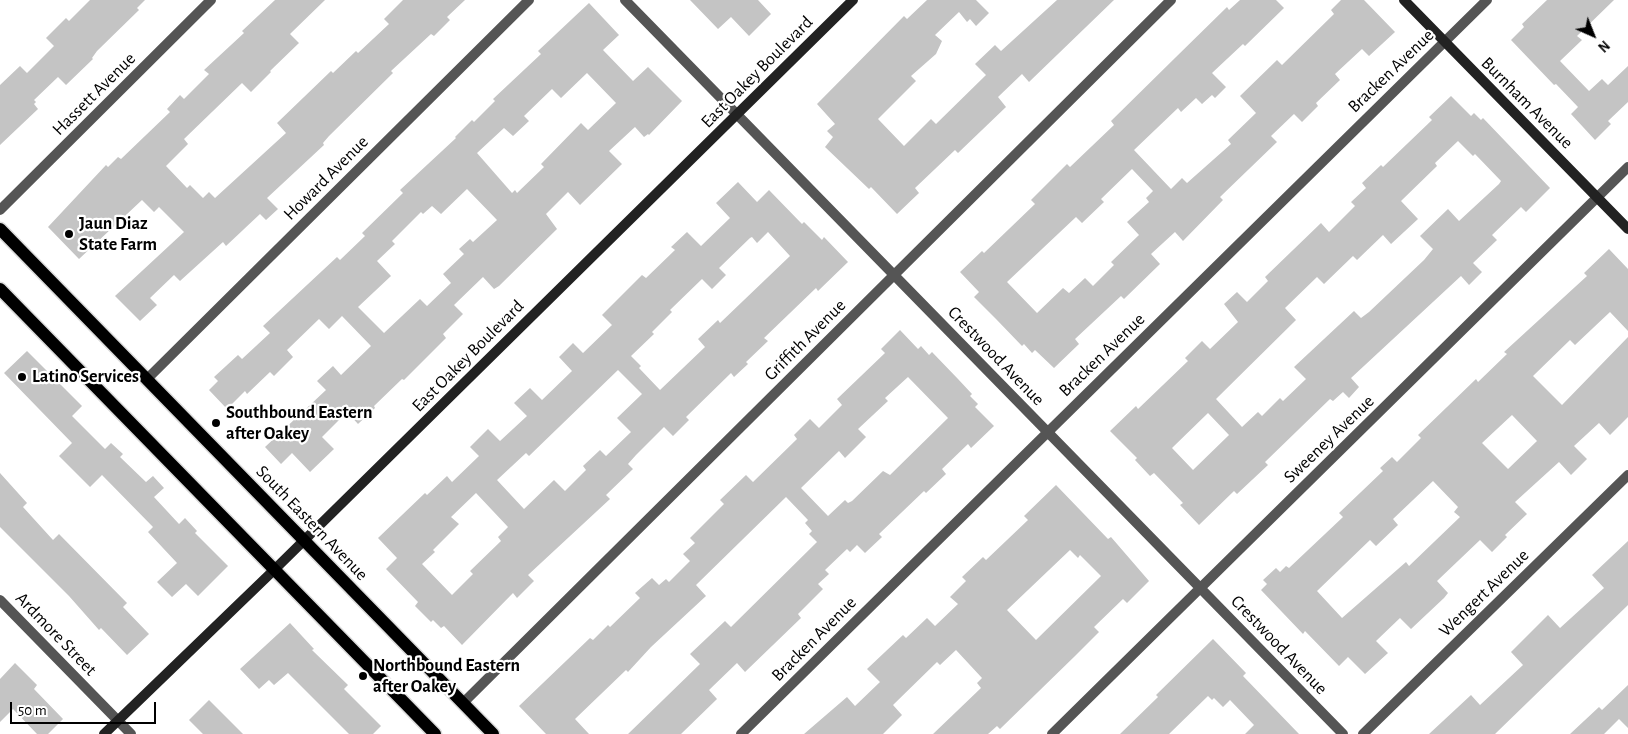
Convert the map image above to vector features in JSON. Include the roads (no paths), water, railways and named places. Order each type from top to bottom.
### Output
[{"type":"main road","name":"South Eastern Avenue","points":[[0,229],[493,734]]},
{"type":"main road","points":[[0,289],[435,734]]},
{"type":"street","name":"Hassett Avenue","points":[[0,210],[211,0]]},
{"type":"street","name":"Howard Avenue","points":[[147,380],[529,0]]},
{"type":"street","name":"Crestwood Avenue","points":[[625,0],[1343,734]]},
{"type":"street","name":"East Oakey Boulevard","points":[[104,734],[274,570],[853,0]]},
{"type":"street","name":"Griffith Avenue","points":[[463,703],[1171,0]]},
{"type":"street","name":"Burnham Avenue","points":[[1404,0],[1628,229]]},
{"type":"street","name":"Bracken Avenue","points":[[741,734],[1487,0]]},
{"type":"street","name":"Sweeney Avenue","points":[[1052,734],[1628,167]]},
{"type":"street","name":"Wengert Avenue","points":[[1363,734],[1628,475]]},
{"type":"street","name":"Ardmore Street","points":[[0,600],[131,734]]},
{"type":"place","name":"Jaun Diaz State Farm","points":[[69,234]]},
{"type":"place","name":"Latino Services","points":[[22,377]]},
{"type":"place","name":"Southbound Eastern after Oakey","points":[[216,423]]},
{"type":"place","name":"Northbound Eastern after Oakey","points":[[363,676]]}]
